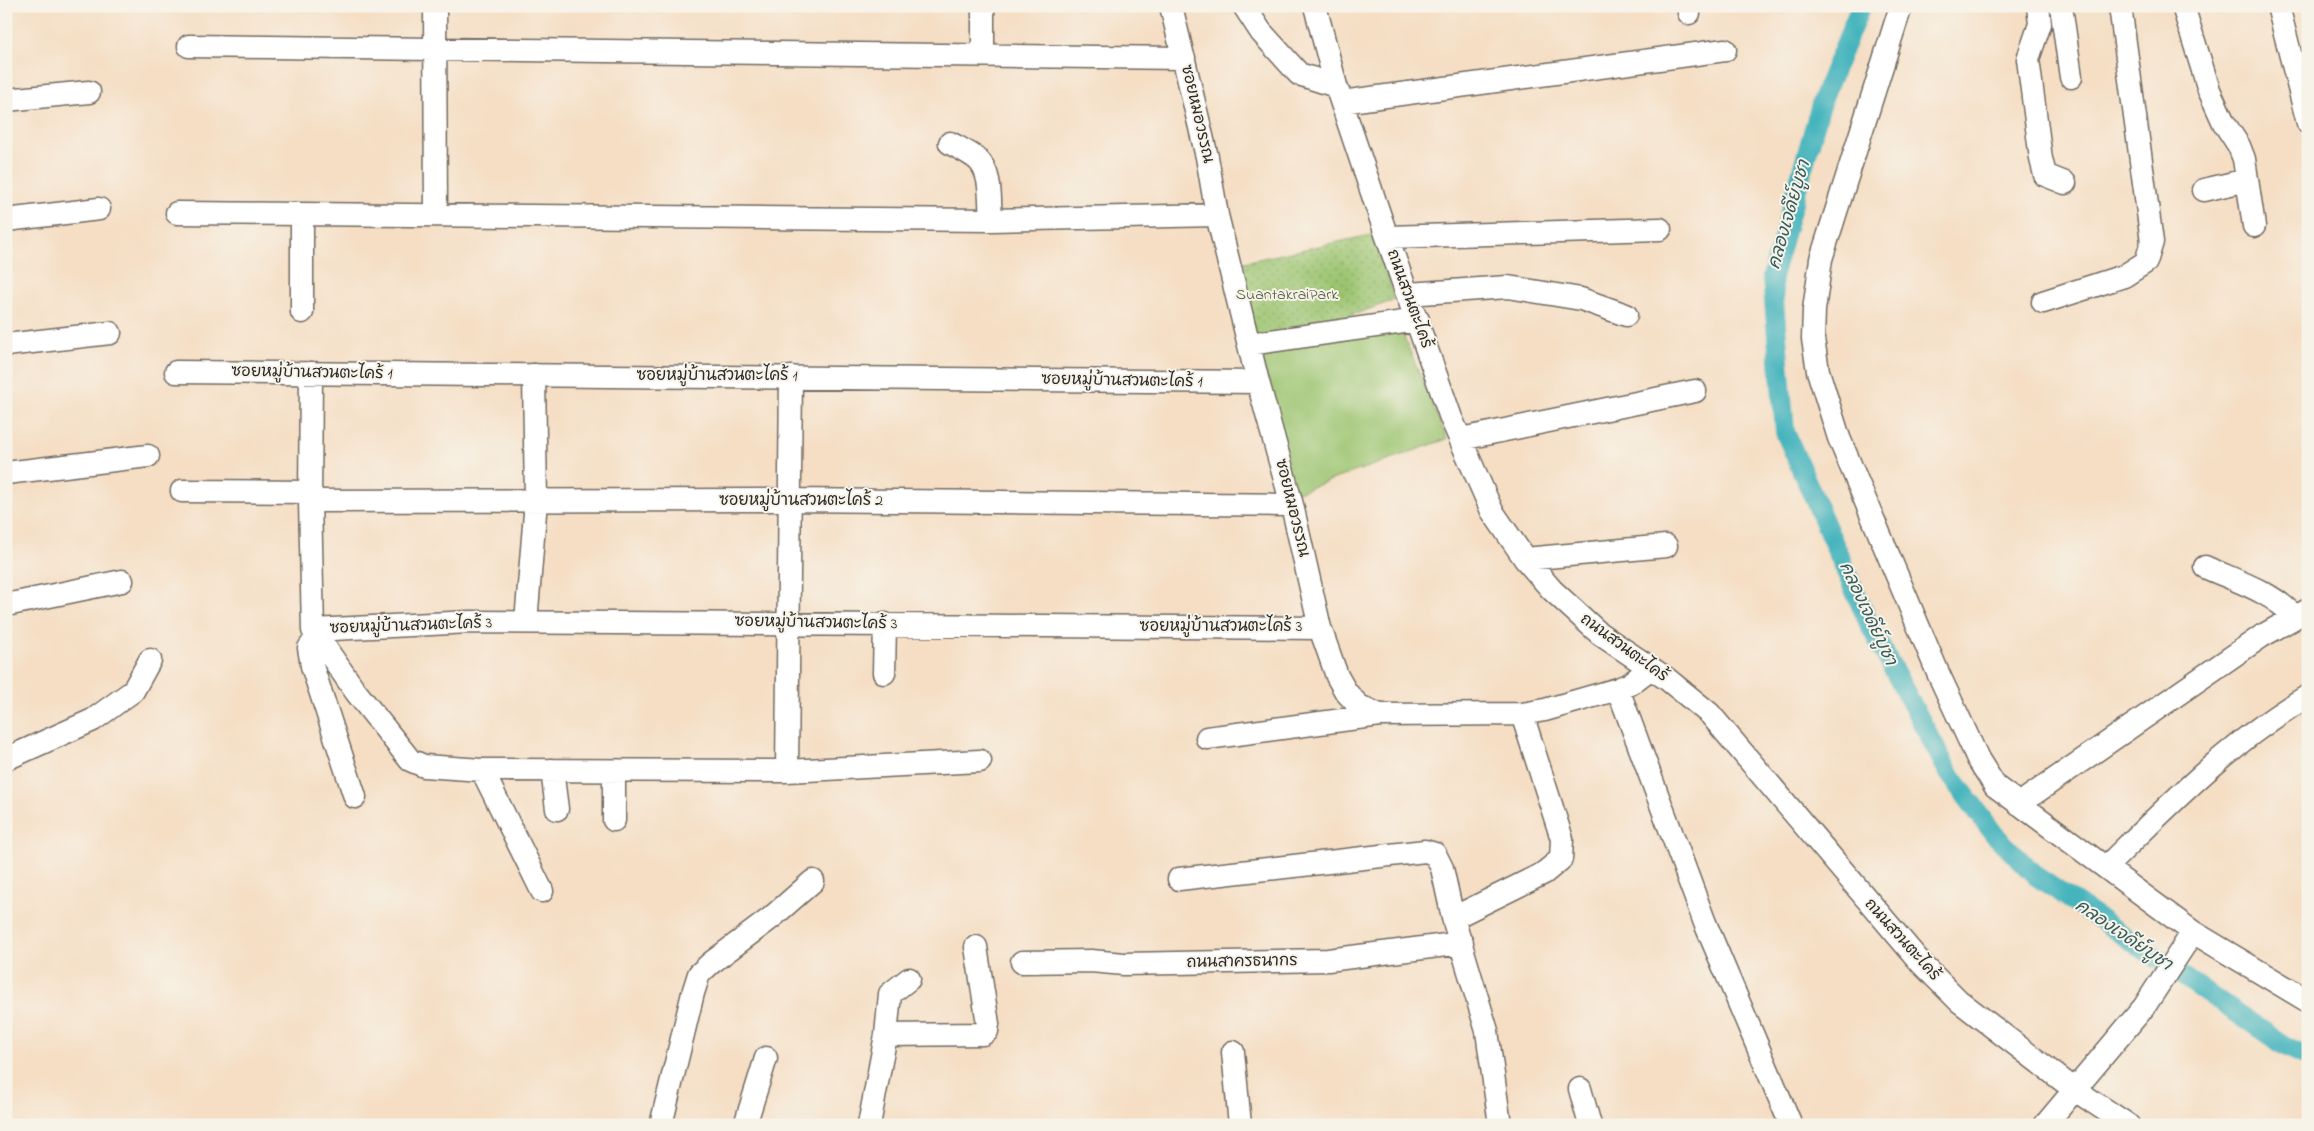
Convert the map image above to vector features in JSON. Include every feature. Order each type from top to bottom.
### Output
[{"type":"street","points":[[435,6],[436,215]]},
{"type":"street","points":[[983,6],[983,56]]},
{"type":"street","name":"ซอยหมอวรรณ","points":[[1171,6],[1207,157],[1217,215],[1258,382],[1292,505],[1320,628],[1337,676],[1346,692],[1359,706],[1380,715],[1522,714],[1545,710],[1618,690],[1630,684],[1651,668]]},
{"type":"street","points":[[1244,6],[1261,32],[1299,74],[1339,94],[1725,50]]},
{"type":"street","name":"ถนนสวนตะไคร้","points":[[1315,6],[1339,94],[1386,237],[1461,440],[1492,512],[1525,559],[1552,590],[1600,634],[1651,668],[1710,714],[1927,969],[1959,1001],[2075,1090],[2128,1125]]},
{"type":"street","points":[[1901,6],[1821,260],[1814,310],[1813,339],[1818,371],[1846,456],[1934,664],[1978,759],[1995,786],[2106,867],[2188,940],[2308,1002]]},
{"type":"street","points":[[2038,6],[2040,24],[2028,59],[2040,159],[2045,175],[2065,183]]},
{"type":"street","points":[[2061,6],[2071,77]]},
{"type":"street","points":[[2043,302],[2124,276],[2146,262],[2152,242],[2120,6]]},
{"type":"street","points":[[2183,6],[2209,90],[2224,123],[2244,159],[2254,226]]},
{"type":"street","points":[[2278,6],[2308,122]]},
{"type":"street","points":[[189,46],[1184,58]]},
{"type":"street","points":[[6,100],[89,92]]},
{"type":"street","points":[[950,143],[977,159],[984,167],[988,180],[991,220]]},
{"type":"street","points":[[2204,190],[2247,180]]},
{"type":"street","points":[[6,220],[99,209]]},
{"type":"street","points":[[177,213],[991,220],[1217,215]]},
{"type":"street","points":[[302,214],[302,312]]},
{"type":"street","points":[[1386,237],[1660,229]]},
{"type":"street","points":[[1408,294],[1508,287],[1581,299],[1626,315]]},
{"type":"street","points":[[1249,344],[1418,320]]},
{"type":"street","points":[[6,345],[110,333]]},
{"type":"street","name":"ซอยหมู่บ้านสวนตะไคร้ 1","points":[[176,372],[1258,382]]},
{"type":"street","points":[[311,374],[310,497],[315,633],[309,648],[312,666],[355,798]]},
{"type":"street","points":[[526,622],[536,502],[534,375]]},
{"type":"street","points":[[787,771],[791,377]]},
{"type":"street","points":[[1461,440],[1695,391]]},
{"type":"street","points":[[6,473],[148,456]]},
{"type":"street","name":"ซอยหมู่บ้านสวนตะไคร้ 2","points":[[182,491],[310,497],[536,502],[789,500],[1292,505]]},
{"type":"street","points":[[1525,559],[1666,546]]},
{"type":"street","points":[[2205,567],[2268,595],[2284,606],[2301,613]]},
{"type":"street","points":[[6,605],[122,581]]},
{"type":"street","points":[[2019,804],[2262,636],[2301,613]]},
{"type":"street","name":"ซอยหมู่บ้านสวนตะไคร้ 3","points":[[315,633],[470,622],[1320,628]]},
{"type":"street","points":[[884,673],[885,624]]},
{"type":"street","points":[[315,633],[380,723],[410,760],[424,766],[482,770],[787,771],[980,761]]},
{"type":"street","points":[[6,759],[93,720],[133,691],[150,660]]},
{"type":"street","points":[[1618,690],[1705,923],[1791,1125]]},
{"type":"street","points":[[2106,867],[2168,805],[2229,750],[2308,696]]},
{"type":"street","points":[[1453,918],[1544,873],[1561,859],[1562,839],[1522,714]]},
{"type":"street","points":[[1206,738],[1380,715]]},
{"type":"street","points":[[482,770],[542,891]]},
{"type":"street","points":[[552,770],[557,809]]},
{"type":"street","points":[[614,771],[614,820]]},
{"type":"street","points":[[1179,879],[1425,850],[1435,854],[1442,868],[1453,918],[1487,1031],[1500,1125]]},
{"type":"street","points":[[661,1125],[692,993],[699,974],[771,918],[813,881]]},
{"type":"street","points":[[2044,1125],[2144,1007],[2188,940]]},
{"type":"street","name":"ถนนสาครธนากร","points":[[1022,962],[1091,961],[1124,964],[1328,960],[1462,943]]},
{"type":"street","points":[[886,1035],[983,1034],[987,1031],[988,1024],[976,947]]},
{"type":"street","points":[[869,1125],[886,1035],[890,994],[909,979]]},
{"type":"street","points":[[1233,1052],[1240,1125]]},
{"type":"street","points":[[745,1125],[766,1058]]},
{"type":"street","points":[[1580,1089],[1590,1125]]},
{"type":"green space","name":"SuantakraiPark","points":[[1375,234],[1395,300],[1256,349],[1235,264]]},
{"type":"green space","points":[[1401,330],[1447,439],[1292,494],[1256,349]]},
{"type":"waterway","name":"คลองเจดีย์บูชา","points":[[1861,6],[1823,97],[1772,277],[1785,432],[1870,626],[1949,773],[1994,834],[2036,876],[2285,1046],[2308,1057]]}]
